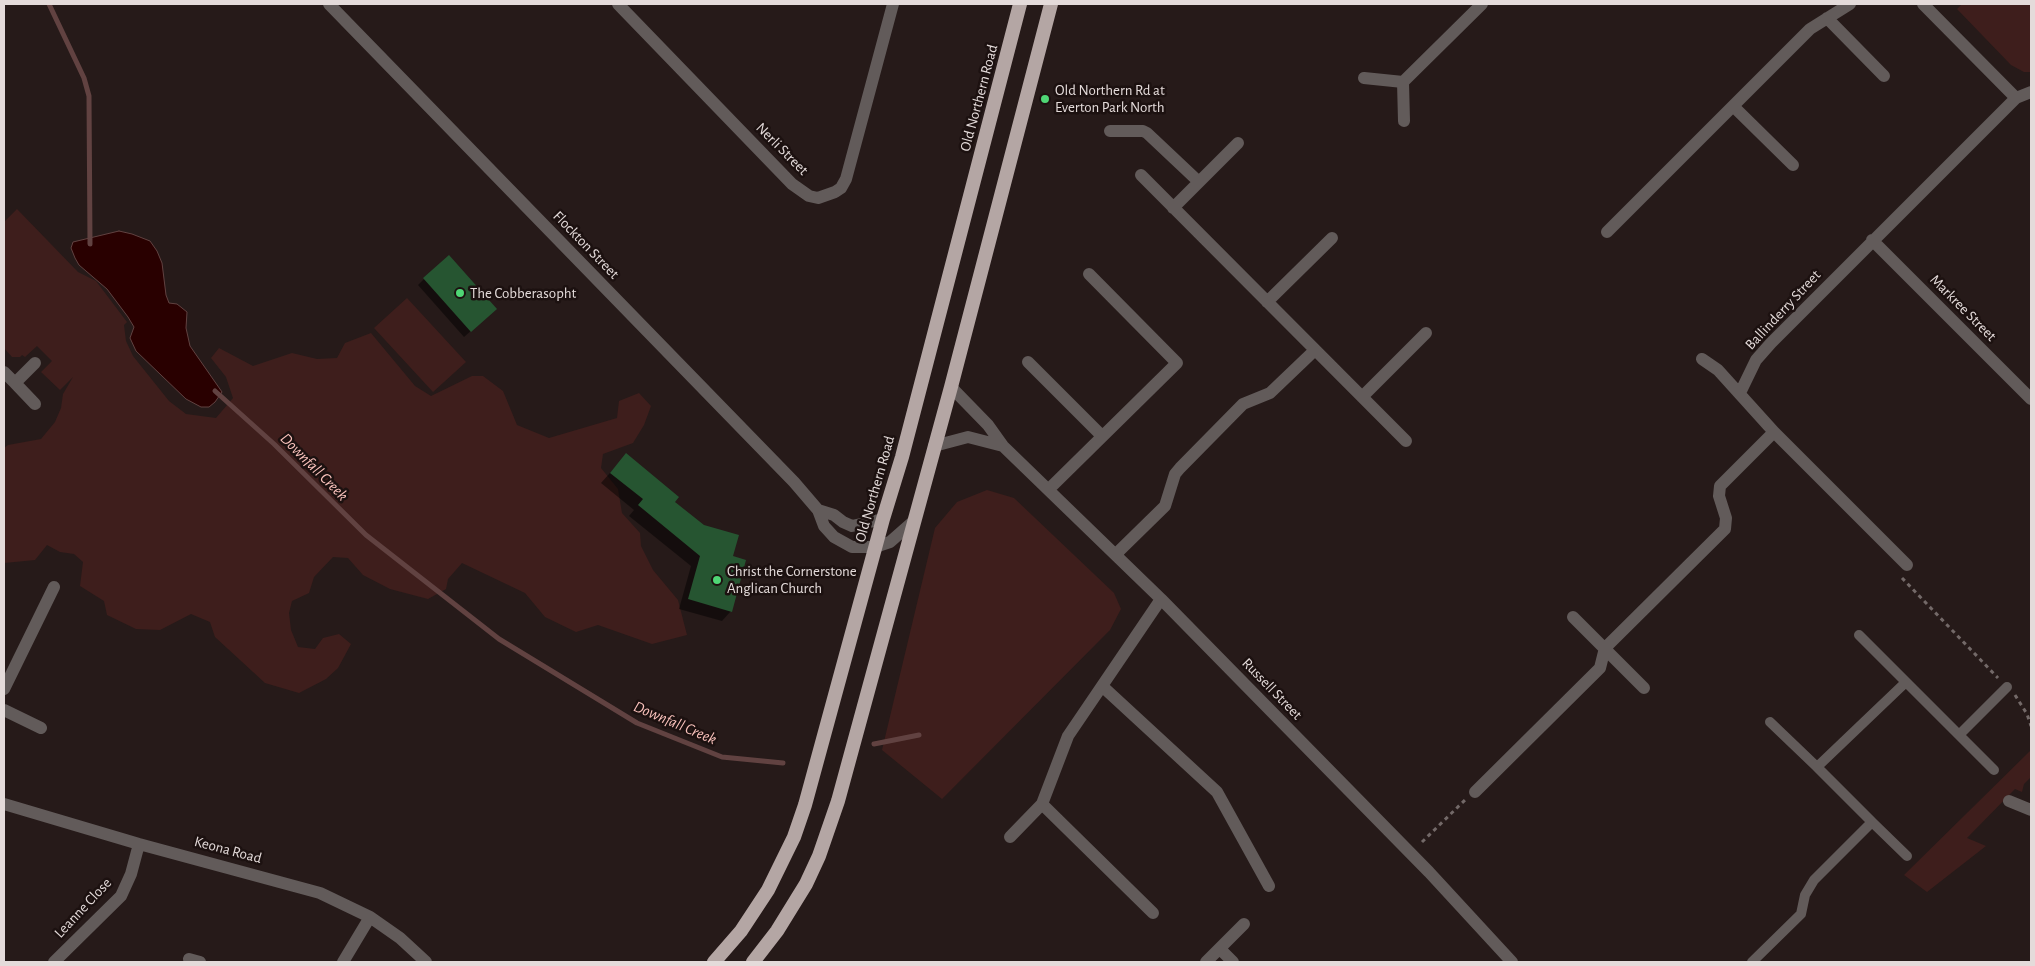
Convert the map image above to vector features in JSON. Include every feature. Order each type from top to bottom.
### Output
[{"type":"highway","name":"Old Northern Road","points":[[714,962],[756,911],[781,867],[805,805],[883,519],[902,457],[1020,4]]},
{"type":"highway","points":[[753,962],[777,931],[801,892],[819,856],[830,827],[951,387],[1051,4]]},
{"type":"street","name":"Flockton Street","points":[[329,4],[794,482],[818,510],[824,526],[840,541],[860,548],[875,548]]},
{"type":"street","name":"Nerli Street","points":[[618,4],[792,184],[801,192],[818,198],[835,192],[841,188],[846,180],[893,4]]},
{"type":"street","points":[[1404,121],[1403,82],[1482,4]]},
{"type":"street","points":[[1607,232],[1810,29],[1850,4]]},
{"type":"street","points":[[1926,5],[2016,98]]},
{"type":"street","points":[[1827,18],[1884,76]]},
{"type":"street","points":[[1364,78],[1403,82]]},
{"type":"street","name":"Ballinderry Street","points":[[1740,393],[1756,360],[1771,343],[2016,98],[2031,92]]},
{"type":"street","points":[[1733,106],[1793,165]]},
{"type":"street","points":[[1110,131],[1143,131],[1147,133],[1199,182]]},
{"type":"street","points":[[1173,208],[1238,144]]},
{"type":"street","points":[[1141,175],[1406,441]]},
{"type":"street","points":[[1267,302],[1332,238]]},
{"type":"street","name":"Markree Street","points":[[1872,240],[2031,399]]},
{"type":"street","points":[[1049,489],[1177,363],[1089,274]]},
{"type":"street","points":[[1362,397],[1426,333]]},
{"type":"street","points":[[1116,554],[1165,506],[1175,474],[1180,468],[1243,404],[1270,393],[1314,350]]},
{"type":"street","points":[[1702,359],[1718,370],[1774,432],[1907,565]]},
{"type":"street","points":[[1028,362],[1102,436]]},
{"type":"street","points":[[15,383],[35,363]]},
{"type":"street","points":[[4,372],[35,404]]},
{"type":"street","name":"Russell Street","points":[[951,387],[988,425],[1003,446],[1161,599],[1429,872],[1512,962]]},
{"type":"street","points":[[1475,792],[1600,668],[1605,648],[1725,529],[1726,518],[1719,496],[1720,486],[1774,432]]},
{"type":"street","name":"Russell Street","points":[[934,446],[968,437],[1003,446]]},
{"type":"street","name":"Flockton Street","points":[[818,510],[834,515],[842,522],[852,526],[883,519]]},
{"type":"street","points":[[875,548],[890,542],[915,520]]},
{"type":"street","points":[[4,689],[54,587]]},
{"type":"street","points":[[1010,836],[1042,804],[1068,736],[1161,599]]},
{"type":"street","points":[[1573,617],[1644,688]]},
{"type":"street","points":[[1102,686],[1216,792],[1269,886]]},
{"type":"street","points":[[4,710],[41,728]]},
{"type":"street","points":[[2009,800],[2031,810]]},
{"type":"street","name":"Keona Road","points":[[4,804],[138,844],[320,893],[370,917],[400,938],[426,962]]},
{"type":"street","points":[[1042,804],[1153,913]]},
{"type":"street","name":"Leanne Close","points":[[54,962],[121,896],[131,874],[138,844]]},
{"type":"street","points":[[343,962],[370,917]]},
{"type":"street","points":[[1206,962],[1244,924]]},
{"type":"street","points":[[1220,949],[1233,962]]},
{"type":"lane","points":[[1859,635],[1994,770]]},
{"type":"lane","points":[[1817,767],[1906,682]]},
{"type":"lane","points":[[1959,735],[2007,687]]},
{"type":"lane","points":[[1770,722],[1908,856]]},
{"type":"lane","points":[[1752,962],[1801,914],[1805,895],[1814,880],[1872,822]]},
{"type":"path","points":[[1907,565],[1900,574],[1905,584],[2021,702],[2031,726]]},
{"type":"path","points":[[1422,842],[1475,792]]},
{"type":"shaded area","points":[[1962,4],[2031,4],[2031,72],[2024,72],[2011,65],[1957,9]]},
{"type":"shaded area","points":[[17,209],[78,272],[96,281],[127,322],[124,325],[126,341],[133,356],[169,401],[186,414],[216,418],[233,398],[226,377],[211,358],[219,348],[253,366],[292,353],[317,359],[337,358],[345,343],[371,333],[415,386],[431,396],[472,376],[483,376],[503,391],[517,425],[549,438],[617,418],[619,401],[639,393],[651,406],[644,425],[633,443],[603,454],[601,468],[618,489],[622,513],[640,533],[641,546],[653,570],[678,600],[687,635],[652,644],[598,625],[576,632],[545,617],[525,593],[462,563],[448,579],[446,589],[428,599],[390,589],[363,575],[348,558],[333,557],[314,577],[309,593],[292,601],[289,613],[291,630],[298,647],[315,649],[323,638],[339,634],[351,644],[338,668],[326,679],[299,693],[265,683],[215,637],[210,622],[191,614],[160,630],[136,629],[107,615],[104,601],[80,586],[83,562],[74,554],[60,552],[47,545],[35,560],[4,563],[4,448],[8,445],[41,439],[55,422],[61,408],[63,394],[73,377],[60,390],[41,372],[52,361],[37,346],[25,357],[22,355],[20,357],[12,357],[4,348],[4,222]]},
{"type":"shaded area","points":[[119,231],[150,241],[157,251],[162,263],[166,295],[169,303],[177,304],[187,312],[186,328],[190,346],[222,392],[209,407],[201,407],[186,399],[136,351],[130,338],[134,327],[128,317],[107,289],[79,265],[75,258],[71,248],[73,242]]},
{"type":"shaded area","points":[[407,298],[466,362],[433,392],[374,328]]},
{"type":"shaded area","points":[[987,490],[1014,498],[1114,593],[1121,609],[1110,630],[942,799],[882,750],[935,528],[957,502]]},
{"type":"shaded area","points":[[2031,750],[2031,777],[2024,784],[2022,792],[2015,789],[1967,838],[1986,846],[1927,892],[1904,875]]},
{"type":"building","name":"The Cobberasopht","points":[[449,255],[497,309],[471,332],[423,278]]},
{"type":"building","points":[[626,453],[679,497],[675,502],[704,525],[739,535],[733,556],[746,560],[732,612],[688,599],[700,556],[638,505],[643,499],[610,473]]},
{"type":"waterway","name":"Downfall Creek","points":[[49,4],[84,78],[89,96],[90,244]]},
{"type":"waterway","name":"Downfall Creek","points":[[215,391],[274,444],[366,535],[499,639],[637,723],[722,757],[783,763]]},
{"type":"waterway","points":[[874,744],[919,735]]},
{"type":"place","name":"Old Northern Rd at Everton Park North","points":[[1045,99]]},
{"type":"place","name":"The Cobberasopht","points":[[460,293]]},
{"type":"place","name":"Christ the Cornerstone Anglican Church","points":[[717,580]]}]
